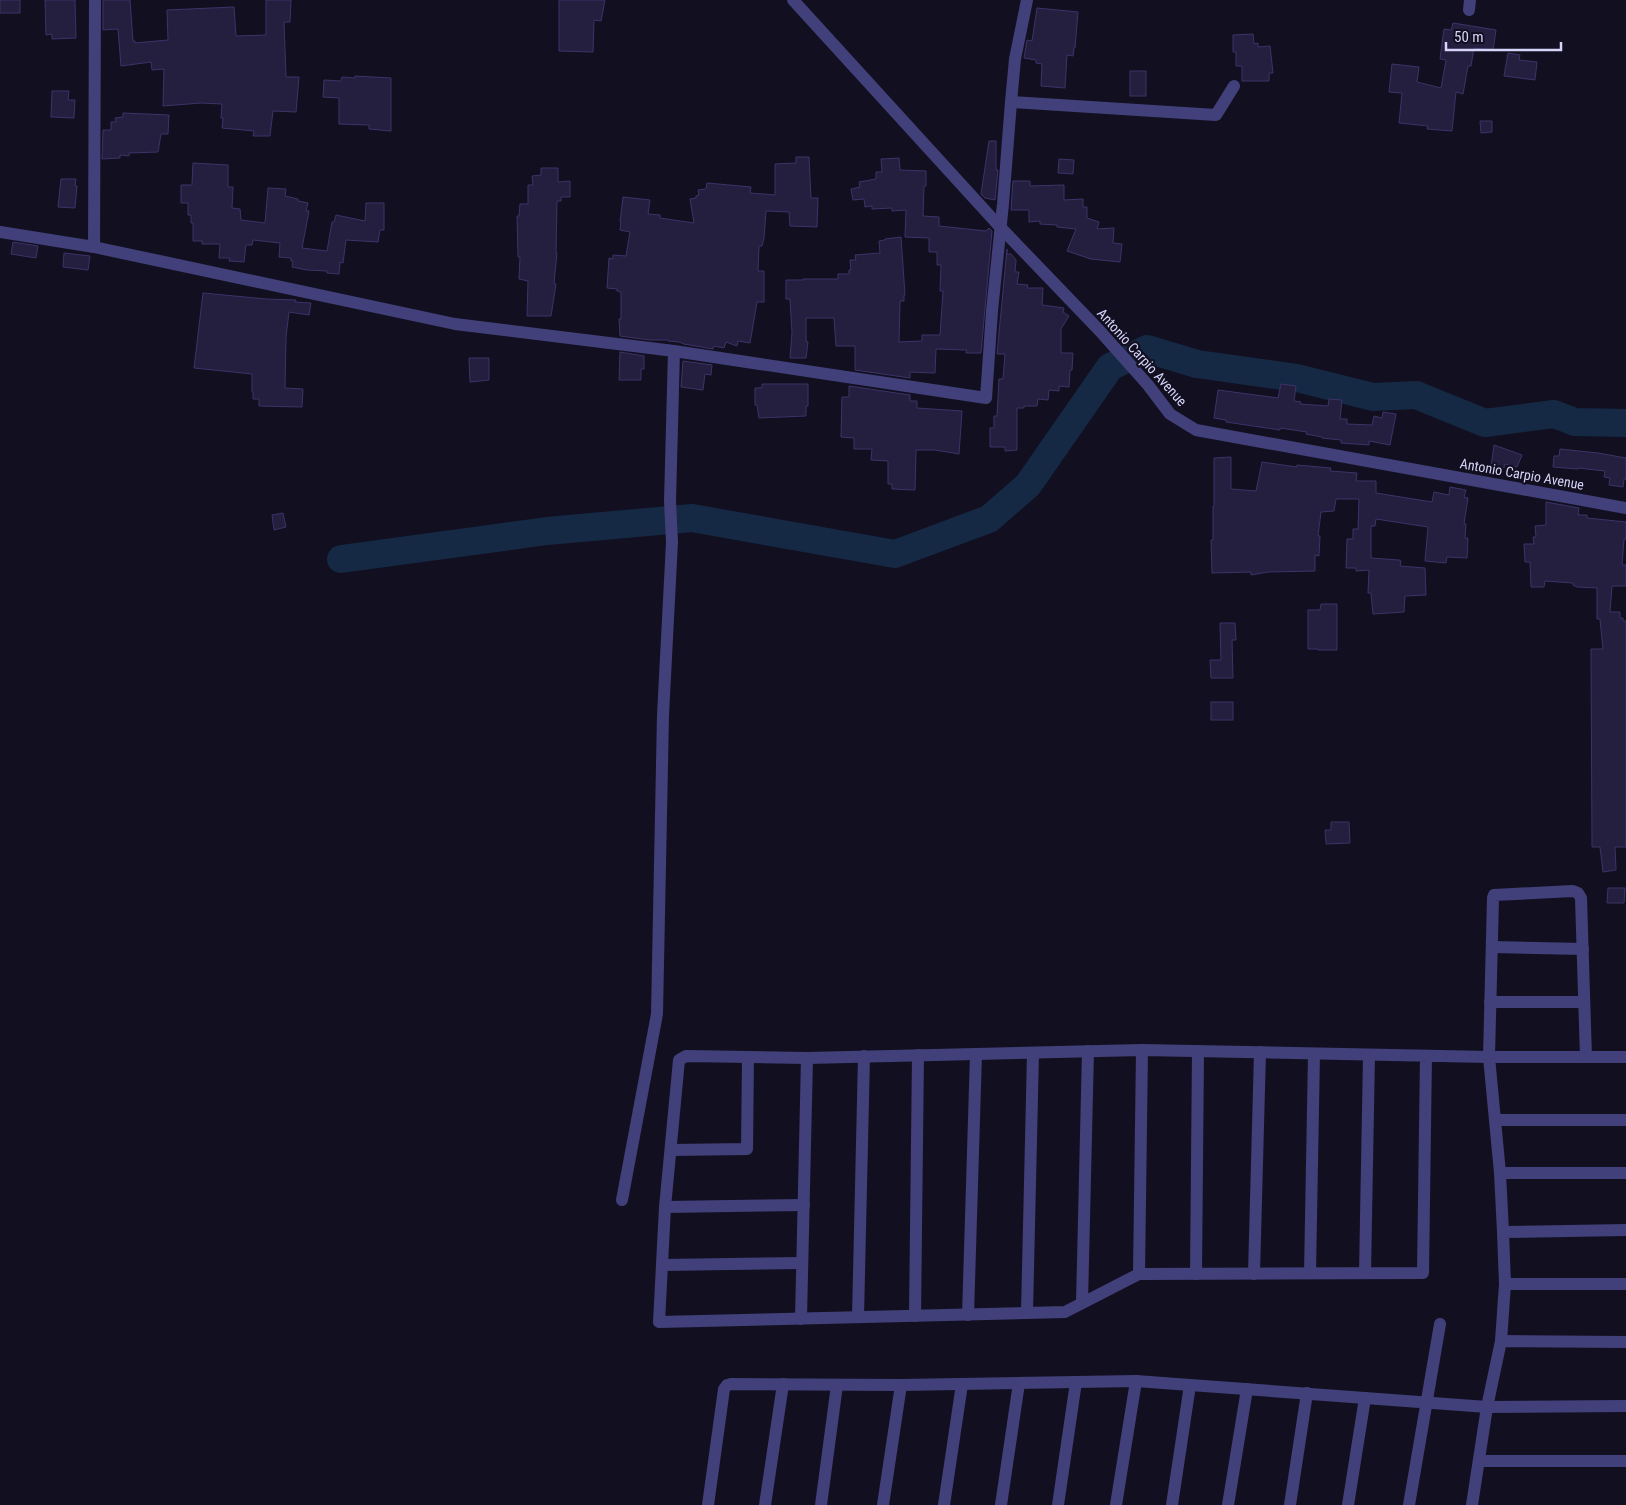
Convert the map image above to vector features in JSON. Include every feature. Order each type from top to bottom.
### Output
[{"type":"street","points":[[94,247],[95,0]]},
{"type":"street","name":"Antonio Carpio Avenue","points":[[793,0],[1001,228],[1099,330],[1170,414],[1196,430],[1626,508]]},
{"type":"street","points":[[0,232],[94,247],[455,324],[674,351],[986,398],[1011,102],[1016,59],[1027,0]]},
{"type":"street","points":[[1011,102],[1216,115],[1234,86]]},
{"type":"street","points":[[622,1200],[657,1014],[663,716],[672,542],[670,501],[674,351]]},
{"type":"street","points":[[1472,1505],[1487,1407],[1501,1341],[1505,1284],[1500,1173],[1489,1057],[1494,895],[1573,891],[1578,893],[1581,898],[1586,1057]]},
{"type":"street","points":[[1492,946],[1583,949]]},
{"type":"street","points":[[1490,1002],[1584,1002]]},
{"type":"street","points":[[1426,1056],[1423,1273],[1140,1274],[1065,1312],[659,1322],[665,1207],[680,1060],[686,1056],[807,1058],[1142,1050],[1489,1057],[1626,1057]]},
{"type":"street","points":[[1140,1274],[1142,1050]]},
{"type":"street","points":[[1082,1303],[1088,1051]]},
{"type":"street","points":[[1196,1274],[1198,1051]]},
{"type":"street","points":[[1254,1274],[1260,1052]]},
{"type":"street","points":[[1026,1313],[1033,1053]]},
{"type":"street","points":[[968,1315],[976,1054]]},
{"type":"street","points":[[1310,1273],[1314,1054]]},
{"type":"street","points":[[915,1316],[918,1055]]},
{"type":"street","points":[[1365,1273],[1369,1055]]},
{"type":"street","points":[[858,1318],[864,1056]]},
{"type":"street","points":[[671,1150],[747,1149],[748,1057]]},
{"type":"street","points":[[801,1319],[807,1058]]},
{"type":"street","points":[[1495,1120],[1626,1120]]},
{"type":"street","points":[[1500,1173],[1626,1173]]},
{"type":"street","points":[[665,1207],[804,1205]]},
{"type":"street","points":[[1503,1232],[1626,1230]]},
{"type":"street","points":[[662,1265],[802,1263]]},
{"type":"street","points":[[1505,1284],[1626,1284]]},
{"type":"street","points":[[1409,1505],[1440,1324]]},
{"type":"street","points":[[1501,1341],[1626,1342]]},
{"type":"street","points":[[708,1505],[724,1389],[727,1385],[731,1384],[901,1385],[1136,1381],[1487,1407],[1626,1406]]},
{"type":"street","points":[[1116,1505],[1136,1381]]},
{"type":"street","points":[[1058,1505],[1076,1382]]},
{"type":"street","points":[[1001,1505],[1019,1383]]},
{"type":"street","points":[[765,1505],[783,1384]]},
{"type":"street","points":[[944,1505],[962,1384]]},
{"type":"street","points":[[1172,1505],[1190,1384]]},
{"type":"street","points":[[821,1505],[837,1385]]},
{"type":"street","points":[[883,1505],[901,1385]]},
{"type":"street","points":[[1228,1505],[1247,1389]]},
{"type":"street","points":[[1290,1505],[1307,1393]]},
{"type":"street","points":[[1348,1505],[1365,1398]]},
{"type":"street","points":[[1479,1460],[1626,1461]]},
{"type":"building","points":[[0,0],[20,0],[20,13],[0,13]]},
{"type":"building","points":[[45,0],[75,0],[76,38],[52,39],[52,34],[46,35]]},
{"type":"building","points":[[103,0],[130,0],[133,41],[135,43],[168,40],[167,10],[234,7],[236,36],[266,35],[266,0],[291,0],[290,22],[284,22],[286,77],[299,77],[296,112],[273,111],[270,136],[253,136],[254,131],[222,128],[222,104],[201,103],[163,106],[164,69],[152,70],[151,62],[121,66],[118,29],[103,30]]},
{"type":"building","points":[[559,0],[605,0],[601,21],[594,20],[593,52],[559,51]]},
{"type":"building","points":[[1037,8],[1078,12],[1073,56],[1067,55],[1065,88],[1041,86],[1042,64],[1036,63],[1036,60],[1024,58],[1027,40],[1032,41]]},
{"type":"building","points":[[1453,23],[1496,30],[1493,50],[1474,48],[1471,66],[1468,66],[1463,94],[1456,92],[1452,131],[1427,129],[1428,126],[1399,123],[1402,93],[1389,92],[1392,64],[1419,67],[1417,82],[1441,88],[1446,60],[1440,59],[1444,29],[1451,30]]},
{"type":"building","points":[[1253,34],[1254,44],[1258,43],[1258,47],[1270,46],[1273,73],[1269,73],[1269,81],[1242,81],[1242,66],[1236,66],[1236,52],[1233,52],[1233,35]]},
{"type":"building","points":[[1508,53],[1520,55],[1519,60],[1537,62],[1535,80],[1504,76]]},
{"type":"building","points":[[1130,71],[1146,71],[1146,96],[1130,96]]},
{"type":"building","points":[[355,76],[391,78],[391,131],[369,129],[369,125],[339,124],[339,98],[323,97],[324,80],[341,81],[342,77],[355,78]]},
{"type":"building","points":[[52,91],[69,91],[68,100],[75,100],[74,118],[51,117]]},
{"type":"building","points":[[123,113],[169,115],[168,134],[161,134],[158,152],[129,153],[129,156],[120,155],[120,158],[102,159],[103,130],[111,130],[111,122],[116,122],[115,118],[123,117]]},
{"type":"building","points":[[1480,121],[1492,121],[1492,132],[1481,133]]},
{"type":"building","points":[[989,141],[996,141],[996,170],[998,170],[995,200],[985,198],[981,194]]},
{"type":"building","points":[[796,157],[809,157],[811,198],[818,198],[817,227],[790,226],[789,212],[766,211],[764,238],[762,246],[759,246],[758,271],[764,271],[764,302],[757,302],[750,343],[738,341],[737,346],[726,342],[724,348],[714,346],[713,349],[668,340],[620,336],[621,292],[617,291],[617,289],[607,288],[609,258],[613,259],[613,255],[626,256],[630,232],[620,230],[623,197],[650,200],[648,214],[660,215],[660,218],[694,223],[690,199],[696,198],[699,195],[698,190],[706,189],[707,183],[751,187],[750,193],[775,195],[775,164],[796,163]]},
{"type":"building","points":[[899,158],[900,170],[926,171],[923,216],[939,217],[939,226],[986,231],[989,228],[992,231],[981,353],[966,353],[967,350],[936,349],[935,373],[910,372],[910,378],[855,370],[855,346],[836,346],[834,318],[806,318],[806,341],[808,342],[806,358],[790,358],[792,333],[790,299],[786,299],[786,280],[838,279],[838,274],[849,274],[849,270],[851,270],[850,260],[856,260],[855,255],[880,253],[879,241],[885,239],[901,237],[905,295],[904,301],[900,301],[899,342],[922,341],[922,335],[940,335],[943,291],[940,291],[941,265],[937,265],[937,252],[929,252],[929,238],[905,237],[906,210],[892,211],[892,208],[872,209],[872,206],[865,207],[864,199],[853,200],[851,189],[860,187],[859,182],[876,179],[876,172],[882,172],[881,159]]},
{"type":"building","points":[[1059,159],[1074,160],[1073,174],[1058,173]]},
{"type":"building","points":[[193,163],[228,165],[228,187],[233,187],[232,208],[240,209],[241,220],[265,223],[268,188],[286,189],[285,196],[308,203],[306,211],[309,211],[302,248],[327,251],[332,222],[334,222],[336,215],[365,221],[366,203],[384,203],[384,230],[380,230],[378,242],[346,240],[343,263],[340,262],[339,274],[292,267],[293,261],[291,261],[291,258],[279,257],[280,243],[253,240],[252,245],[246,245],[244,262],[229,261],[230,258],[219,258],[220,244],[202,244],[202,241],[193,241],[193,223],[191,223],[191,215],[188,215],[188,203],[181,203],[181,185],[192,185]]},
{"type":"building","points":[[541,168],[558,168],[558,182],[570,181],[570,197],[561,197],[561,201],[557,201],[557,253],[554,283],[556,284],[551,316],[527,316],[528,281],[519,279],[520,257],[518,257],[517,216],[519,216],[520,204],[528,204],[528,185],[533,185],[532,176],[541,175]]},
{"type":"building","points":[[61,179],[76,179],[75,208],[58,207]]},
{"type":"building","points":[[1013,181],[1030,181],[1030,186],[1064,185],[1064,200],[1083,199],[1083,207],[1087,207],[1087,218],[1099,222],[1097,229],[1114,228],[1113,243],[1122,244],[1120,262],[1091,259],[1067,251],[1076,229],[1040,224],[1040,221],[1029,222],[1029,210],[1011,210]]},
{"type":"building","points":[[13,242],[38,246],[36,258],[11,254]]},
{"type":"building","points":[[1007,249],[1007,254],[1011,254],[1016,260],[1015,272],[1019,272],[1017,284],[1028,285],[1027,288],[1043,288],[1042,305],[1064,308],[1063,312],[1069,316],[1061,329],[1061,353],[1073,353],[1069,387],[1059,386],[1059,391],[1049,390],[1048,400],[1038,399],[1037,406],[1017,408],[1017,450],[1005,451],[1005,447],[990,447],[990,428],[994,428],[994,416],[997,416],[999,379],[1003,379],[1005,354],[997,354]]},
{"type":"building","points":[[64,253],[90,256],[88,270],[63,267]]},
{"type":"building","points":[[203,293],[296,300],[295,302],[311,303],[309,315],[289,312],[286,337],[285,388],[303,389],[302,407],[259,406],[259,399],[253,399],[252,374],[194,368]]},
{"type":"building","points":[[620,352],[644,356],[644,369],[641,369],[641,380],[619,380]]},
{"type":"building","points":[[469,358],[489,358],[489,380],[470,382]]},
{"type":"building","points":[[683,361],[712,365],[711,375],[705,374],[703,390],[681,387]]},
{"type":"building","points":[[762,384],[808,384],[806,416],[759,418],[757,405],[755,405],[755,388],[762,388]]},
{"type":"building","points":[[1281,384],[1296,386],[1294,401],[1301,402],[1300,404],[1328,406],[1329,399],[1342,400],[1340,419],[1347,419],[1347,424],[1372,425],[1374,416],[1382,418],[1383,412],[1396,414],[1390,445],[1369,441],[1369,445],[1341,443],[1341,440],[1322,438],[1306,434],[1307,432],[1226,422],[1226,420],[1214,418],[1218,390],[1278,398]]},
{"type":"building","points":[[849,386],[910,395],[910,401],[917,401],[917,408],[962,411],[959,454],[935,450],[916,450],[915,490],[892,489],[892,484],[888,484],[888,461],[871,460],[872,449],[854,449],[854,438],[841,437],[842,397],[849,397]]},
{"type":"building","points":[[1494,445],[1522,455],[1517,467],[1505,464],[1504,468],[1491,467]]},
{"type":"building","points":[[1560,449],[1626,458],[1626,479],[1624,479],[1623,487],[1609,485],[1610,478],[1604,477],[1605,471],[1553,467],[1554,456],[1559,456]]},
{"type":"building","points":[[1231,457],[1231,489],[1256,491],[1262,462],[1297,467],[1297,465],[1331,468],[1330,471],[1357,473],[1356,481],[1376,481],[1376,493],[1432,502],[1434,492],[1449,495],[1450,487],[1466,490],[1464,497],[1468,498],[1464,524],[1466,524],[1465,538],[1468,538],[1467,558],[1447,557],[1446,563],[1425,561],[1428,527],[1376,519],[1375,526],[1371,526],[1371,558],[1399,560],[1401,561],[1400,566],[1425,568],[1426,595],[1405,596],[1404,612],[1373,614],[1371,593],[1368,593],[1369,570],[1356,571],[1356,568],[1346,568],[1347,539],[1353,539],[1353,529],[1358,529],[1359,499],[1336,499],[1334,511],[1321,512],[1318,536],[1320,536],[1319,556],[1315,555],[1315,571],[1268,572],[1251,575],[1251,572],[1212,573],[1211,540],[1213,540],[1214,458]]},
{"type":"building","points":[[1546,502],[1579,508],[1578,515],[1587,515],[1587,518],[1626,522],[1626,539],[1624,539],[1622,565],[1626,565],[1626,586],[1612,586],[1610,612],[1620,612],[1620,618],[1626,621],[1626,847],[1615,847],[1616,870],[1603,872],[1600,847],[1592,847],[1591,649],[1603,649],[1600,619],[1597,619],[1597,588],[1577,587],[1573,583],[1545,581],[1544,587],[1531,587],[1530,562],[1525,562],[1524,544],[1534,544],[1533,537],[1536,537],[1535,526],[1546,525]]},
{"type":"building","points":[[283,513],[286,527],[274,530],[272,515]]},
{"type":"building","points":[[1321,604],[1337,604],[1337,650],[1308,649],[1308,610],[1320,610]]},
{"type":"building","points":[[1220,623],[1235,623],[1236,640],[1232,640],[1233,678],[1211,678],[1210,660],[1221,660]]},
{"type":"building","points":[[1211,702],[1233,702],[1233,720],[1211,720]]},
{"type":"building","points":[[1331,822],[1349,822],[1350,843],[1326,844],[1325,830],[1331,830]]},
{"type":"building","points":[[1608,888],[1625,888],[1624,903],[1607,903]]},
{"type":"waterway","points":[[341,559],[547,531],[692,518],[895,554],[989,519],[1028,485],[1110,367],[1147,349],[1197,364],[1297,378],[1373,397],[1416,395],[1485,423],[1554,414],[1575,422],[1626,423]]}]
